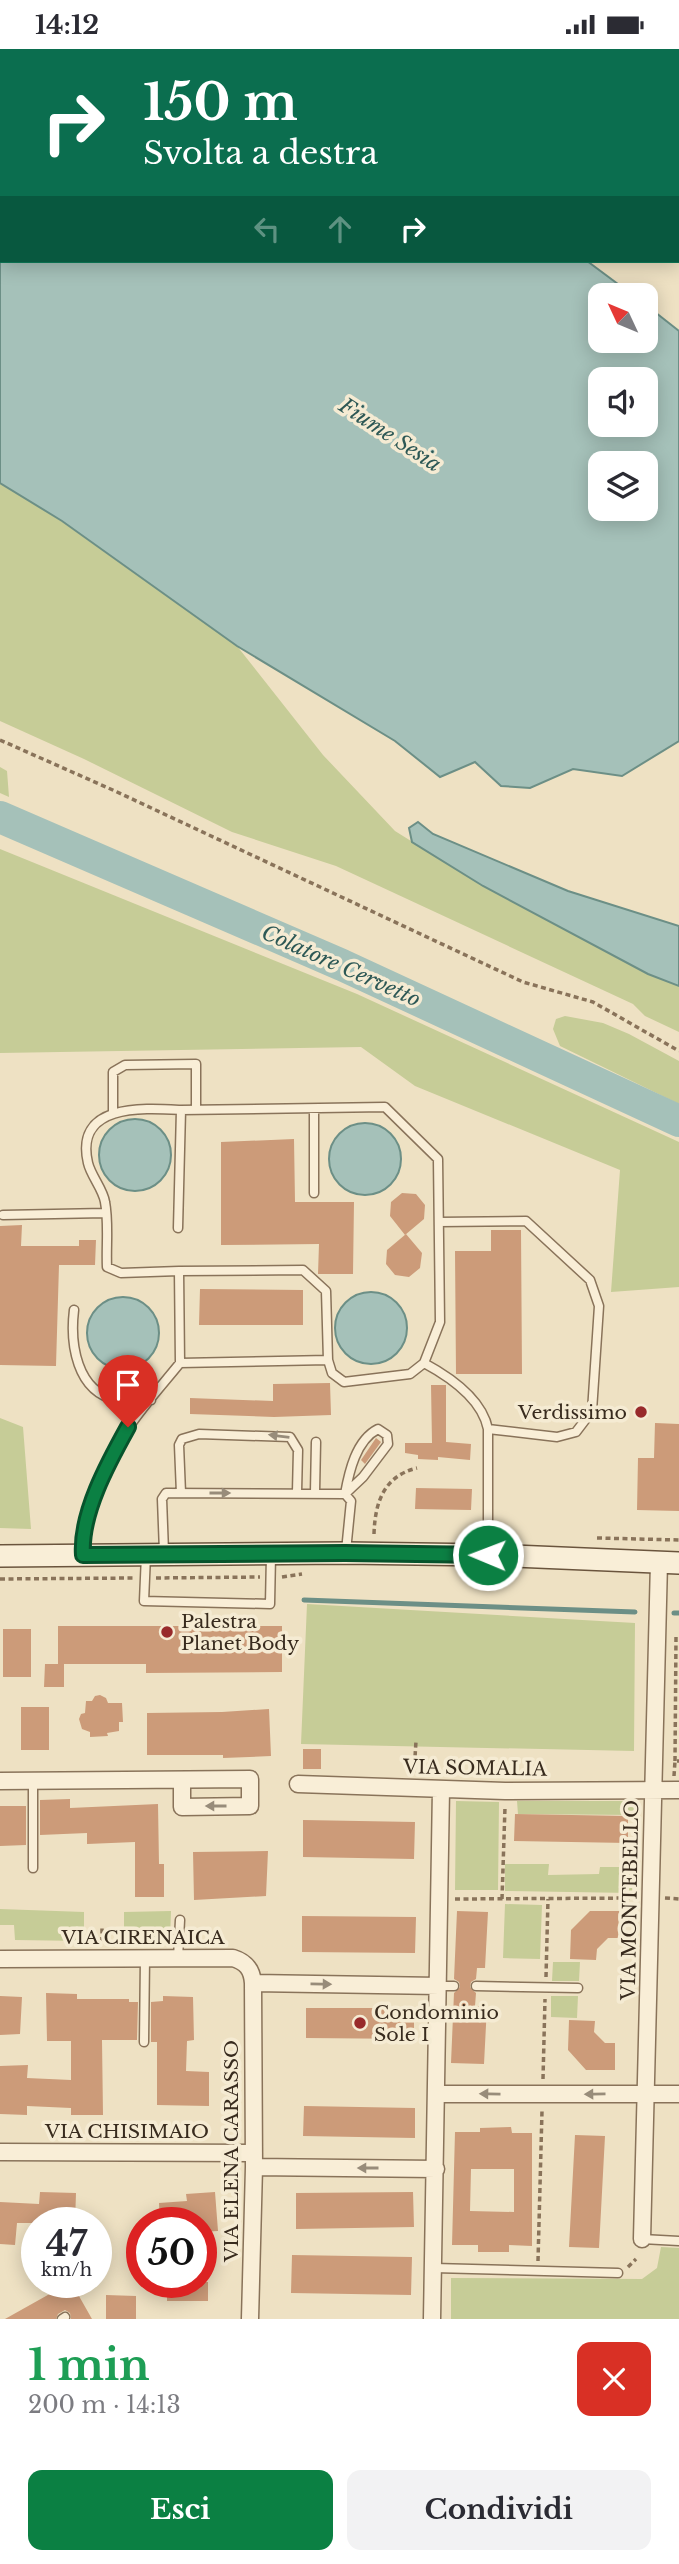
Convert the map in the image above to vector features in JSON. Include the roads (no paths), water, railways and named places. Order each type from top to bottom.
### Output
[{"type":"main road","points":[[0,1556],[373,1553],[669,1563]]},
{"type":"street","name":"VIA MONTEBELLO","points":[[642,2239],[653,1789],[669,1563]]},
{"type":"street","points":[[0,1781],[250,1779],[250,1806],[182,1807],[182,1780]]},
{"type":"street","name":"VIA SOMALIA","points":[[298,1784],[505,1791],[679,1790]]},
{"type":"street","points":[[432,2319],[437,2094],[446,1986],[439,1898],[441,1789]]},
{"type":"street","name":"VIA CIRENAICA","points":[[0,1959],[233,1958],[242,1960],[249,1967],[253,1983]]},
{"type":"street","points":[[253,1983],[446,1986]]},
{"type":"street","name":"VIA ELENA CARASSO","points":[[250,2319],[254,2160],[253,1983]]},
{"type":"street","points":[[437,2094],[679,2094]]},
{"type":"street","name":"VIA CHISIMAIO","points":[[0,2152],[436,2169]]},
{"type":"lane","points":[[113,1113],[113,1072],[125,1065],[196,1064],[196,1110]]},
{"type":"lane","points":[[385,1107],[438,1159],[440,1322],[424,1363],[410,1374],[344,1382],[332,1373],[328,1360],[326,1291],[303,1270],[121,1273],[107,1267],[105,1200],[88,1164],[85,1144],[94,1127],[108,1115],[134,1108],[314,1109],[385,1107]]},
{"type":"lane","points":[[314,1109],[314,1193]]},
{"type":"lane","points":[[178,1228],[181,1110]]},
{"type":"lane","points":[[3,1215],[105,1213]]},
{"type":"lane","points":[[439,1222],[526,1221],[590,1280],[599,1306],[592,1411],[576,1432],[557,1437],[488,1429]]},
{"type":"lane","points":[[83,1555],[82,1539],[102,1477],[128,1427],[180,1363],[179,1271]]},
{"type":"lane","points":[[74,1310],[72,1334],[78,1367],[93,1388],[116,1400],[151,1400]]},
{"type":"lane","points":[[180,1363],[328,1360]]},
{"type":"lane","points":[[424,1363],[440,1371],[467,1394],[485,1416],[488,1429],[488,1555]]},
{"type":"lane","points":[[378,1429],[387,1435],[388,1444],[363,1477],[345,1494],[350,1469],[368,1434],[378,1429]]},
{"type":"lane","points":[[181,1493],[179,1445],[182,1439],[199,1434],[290,1437],[298,1450],[297,1492]]},
{"type":"lane","points":[[315,1492],[316,1443]]},
{"type":"lane","points":[[271,1555],[270,1604],[144,1601],[144,1578],[155,1555],[162,1499],[166,1493],[345,1494],[351,1501],[345,1553]]},
{"type":"lane","points":[[33,1781],[33,1868]]},
{"type":"lane","points":[[178,1958],[180,1920]]},
{"type":"lane","points":[[144,2042],[145,1958]]},
{"type":"lane","points":[[476,1986],[578,1988]]},
{"type":"lane","points":[[642,2239],[679,2241]]},
{"type":"lane","points":[[434,2268],[618,2273]]},
{"type":"water","name":"Fiume Sesia","points":[[0,263],[590,263],[617,283],[588,283],[588,353],[658,353],[658,314],[679,331],[679,741],[622,776],[573,769],[530,788],[501,786],[475,762],[440,777],[395,741],[237,646],[62,521],[0,483]]},
{"type":"water","points":[[418,822],[433,834],[568,891],[679,926],[679,986],[648,974],[483,886],[412,842],[409,828]]},
{"type":"water","points":[[135,1119],[155,1125],[165,1135],[171,1155],[165,1175],[155,1185],[135,1191],[115,1185],[105,1175],[99,1155],[105,1135],[115,1125]]},
{"type":"water","points":[[365,1123],[385,1129],[395,1139],[401,1159],[395,1179],[385,1189],[365,1195],[345,1189],[335,1179],[329,1159],[335,1139],[345,1129]]},
{"type":"water","points":[[371,1292],[391,1298],[401,1308],[407,1328],[401,1348],[391,1358],[371,1364],[351,1358],[341,1348],[335,1328],[341,1308],[351,1298]]},
{"type":"water","points":[[123,1297],[143,1303],[153,1313],[159,1333],[153,1353],[143,1363],[123,1369],[103,1363],[93,1353],[87,1333],[93,1313],[103,1303]]},
{"type":"waterway","name":"Colatore Cervetto","points":[[0,817],[342,965],[679,1121]]},
{"type":"waterway","points":[[304,1600],[635,1612]]},
{"type":"waterway","points":[[674,1613],[679,1613]]},
{"type":"place","name":"Verdissimo","points":[[641,1412]]},
{"type":"place","name":"Palestra Planet Body","points":[[167,1632]]},
{"type":"place","name":"Condominio Sole I","points":[[360,2023]]}]
